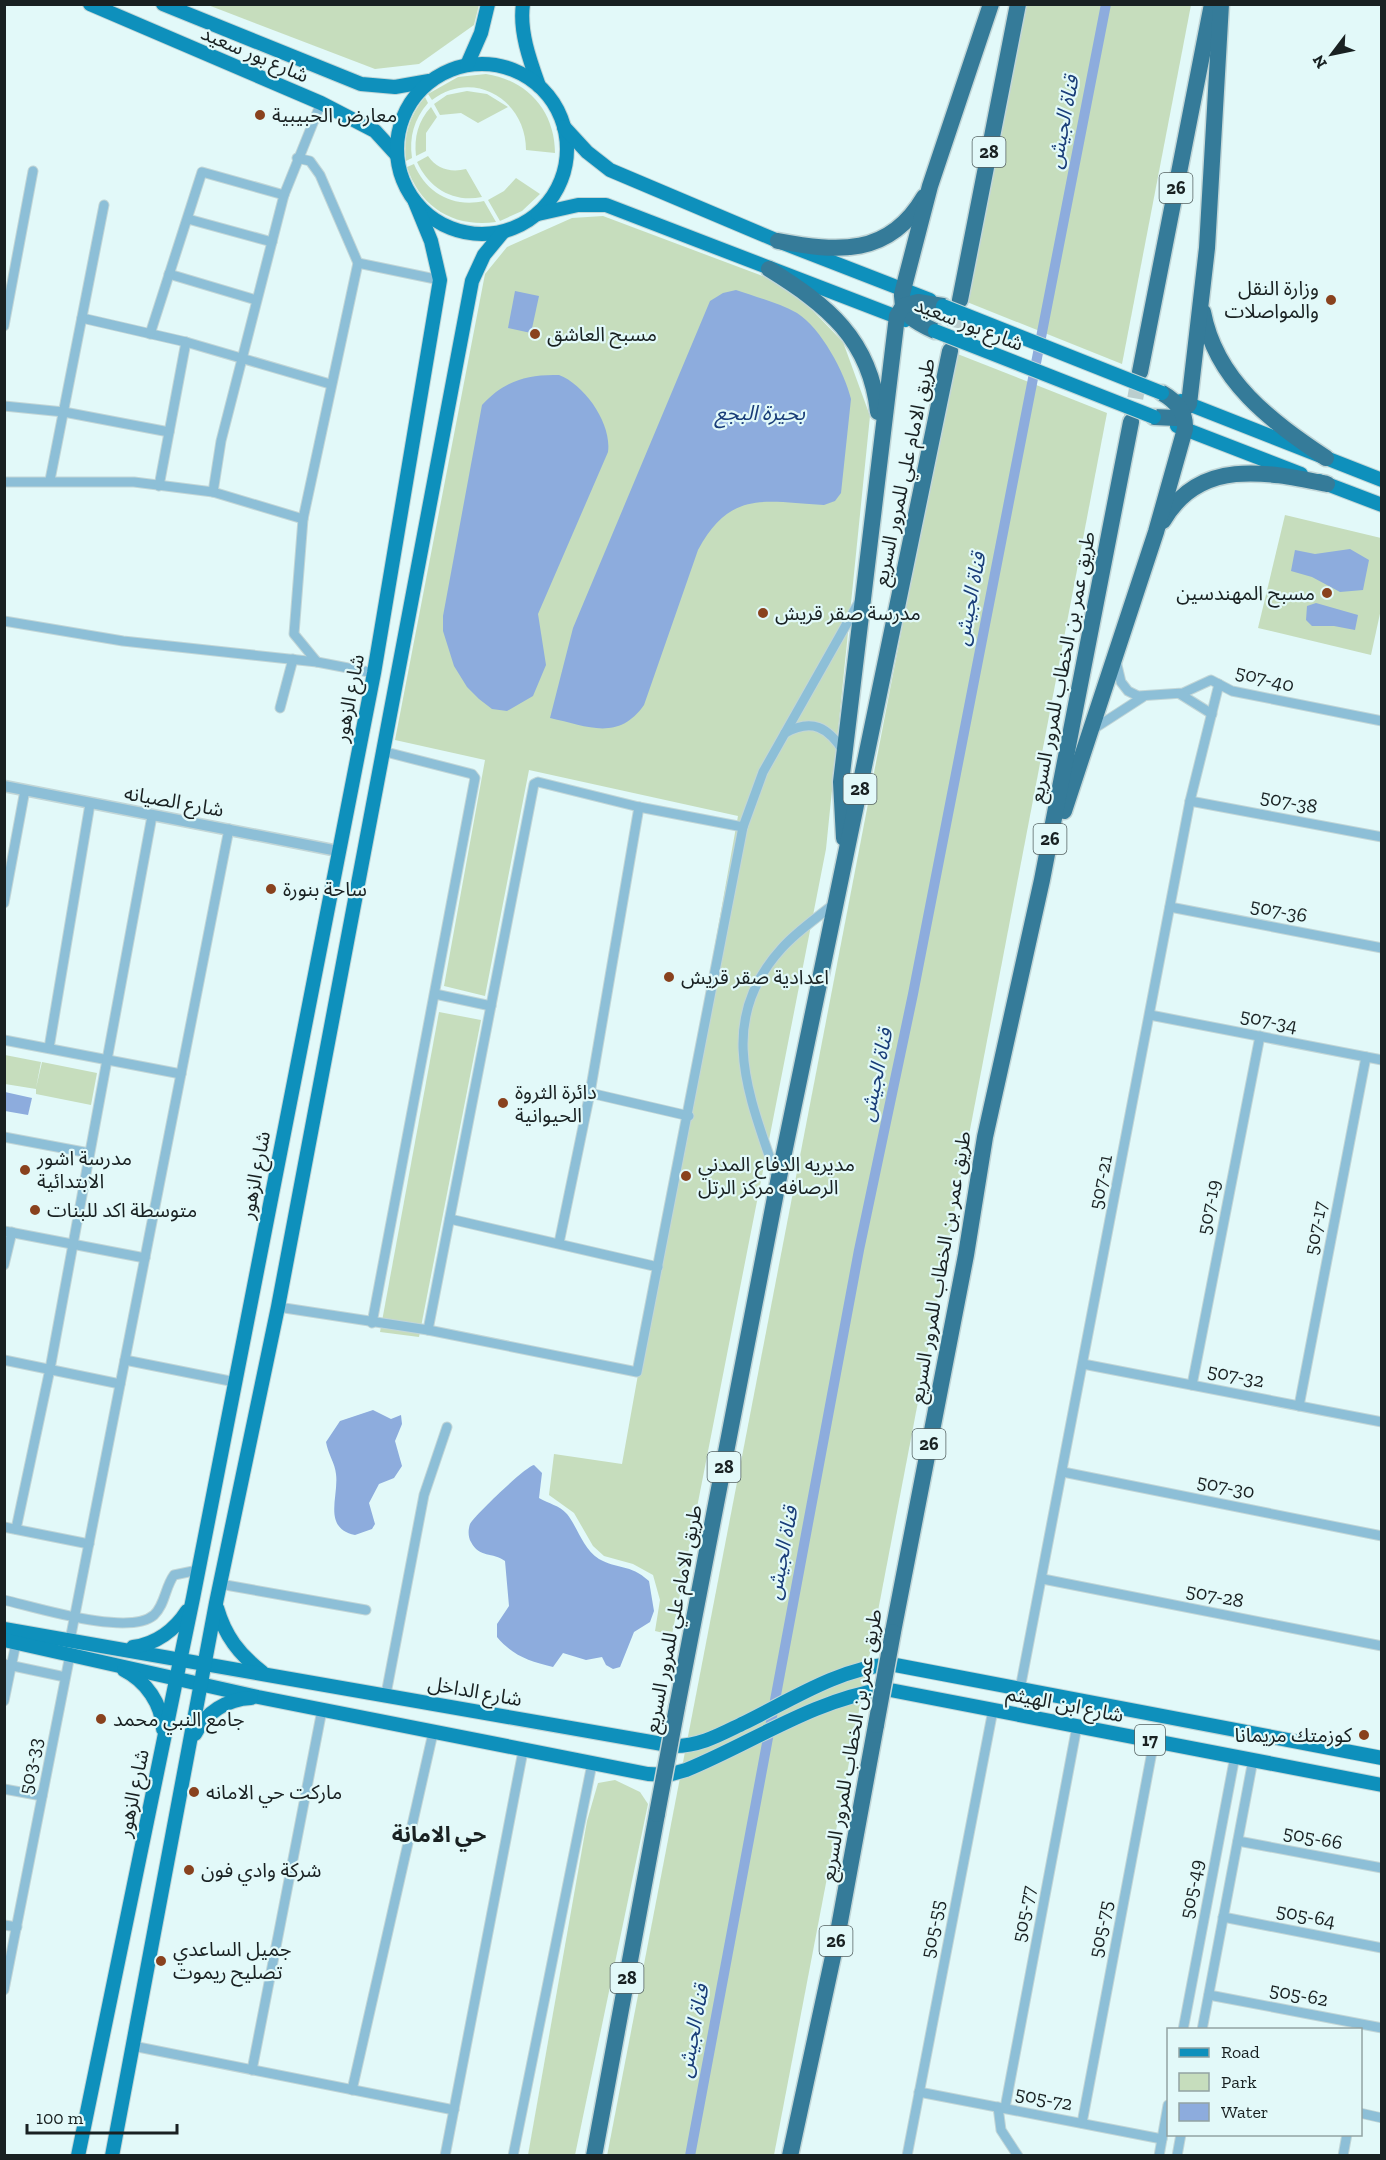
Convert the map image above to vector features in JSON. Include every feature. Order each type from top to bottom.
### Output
[{"type":"highway","points":[[845,859],[840,791],[881,436],[930,186],[991,4]]},
{"type":"highway","name":"28","points":[[960,300],[1018,4]]},
{"type":"highway","name":"26","points":[[1140,372],[1212,4]]},
{"type":"highway","points":[[1042,880],[1156,532],[1181,414],[1201,303],[1207,248],[1221,4]]},
{"type":"highway","points":[[778,241],[821,249],[850,248],[879,241],[904,223],[930,186]]},
{"type":"highway","points":[[769,269],[824,307],[854,340],[867,362],[873,382],[881,436]]},
{"type":"highway","points":[[906,306],[927,302],[943,306]]},
{"type":"highway","points":[[1201,303],[1211,339],[1227,373],[1267,415],[1326,458]]},
{"type":"highway","points":[[906,306],[935,331]]},
{"type":"highway","name":"طريق الامام علي للمرور السريع","points":[[596,2149],[657,1814],[778,1182],[950,351]]},
{"type":"highway","points":[[1162,393],[1181,414]]},
{"type":"highway","points":[[1154,417],[1181,414]]},
{"type":"highway","name":"طريق عمر بن الخطاب للمرور السريع","points":[[790,2156],[837,1938],[966,1255],[985,1137],[1042,880],[1131,422]]},
{"type":"highway","points":[[1156,532],[1179,499],[1215,478],[1246,471],[1271,473],[1327,484]]},
{"type":"main road","name":"شارع بور سعيد","points":[[90,4],[321,103],[375,131],[396,154]]},
{"type":"main road","name":"شارع بور سعيد","points":[[163,4],[361,84],[395,87],[429,81]]},
{"type":"main road","points":[[467,65],[481,33],[488,4]]},
{"type":"main road","points":[[523,4],[521,15],[529,57],[539,86]]},
{"type":"main road","points":[[492,64],[517,71],[539,86],[554,104],[564,127],[567,151],[563,174],[553,196],[537,214],[521,225],[503,232],[479,235],[455,230],[433,219],[415,202],[402,180],[396,154],[399,126],[410,101],[429,81],[447,70],[467,65],[492,64]]},
{"type":"main road","name":"شارع بور سعيد","points":[[564,127],[587,153],[610,170],[778,241],[906,306]]},
{"type":"main road","name":"شارع الزهور","points":[[78,2156],[193,1598],[374,673],[440,280],[431,241],[415,202]]},
{"type":"main road","name":"شارع بور سعيد","points":[[537,214],[558,208],[606,205],[769,269],[906,306]]},
{"type":"main road","points":[[112,2156],[216,1603],[278,1307],[381,751],[472,281],[484,255],[503,232]]},
{"type":"main road","name":"شارع بور سعيد","points":[[943,306],[1162,393]]},
{"type":"main road","name":"شارع بور سعيد","points":[[935,331],[1154,417]]},
{"type":"main road","points":[[1181,414],[1326,458],[1382,480]]},
{"type":"main road","points":[[1181,414],[1327,484],[1382,506]]},
{"type":"main road","points":[[359,746],[381,751]]},
{"type":"main road","points":[[121,1648],[144,1645],[165,1635],[186,1612],[193,1598]]},
{"type":"main road","points":[[216,1603],[222,1624],[232,1643],[246,1660],[263,1673]]},
{"type":"main road","name":"شارع الداخل","points":[[4,1629],[205,1662],[674,1746],[696,1744],[859,1669],[890,1664],[925,1671]]},
{"type":"main road","points":[[10,1641],[201,1685],[592,1764]]},
{"type":"main road","points":[[117,1666],[142,1683],[152,1695],[159,1709],[164,1739]]},
{"type":"main road","name":"شارع ابن الهيثم","points":[[925,1671],[1382,1758]]},
{"type":"main road","points":[[294,1704],[298,1679]]},
{"type":"main road","name":"شارع ابن الهيثم","points":[[592,1764],[668,1775],[686,1770],[829,1703],[885,1689],[1382,1785]]},
{"type":"main road","points":[[1054,1721],[1058,1696]]},
{"type":"main road","points":[[190,1744],[197,1728],[216,1710],[240,1698],[258,1697]]},
{"type":"street","points":[[213,492],[221,441],[284,195],[321,103]]},
{"type":"street","points":[[297,158],[310,161],[320,175],[358,263],[330,384],[303,519],[294,634],[317,662]]},
{"type":"street","points":[[4,326],[33,171]]},
{"type":"street","points":[[150,334],[202,172],[284,195]]},
{"type":"street","points":[[51,480],[104,205]]},
{"type":"street","points":[[188,219],[272,242]]},
{"type":"street","points":[[358,263],[440,280]]},
{"type":"street","points":[[169,274],[256,300]]},
{"type":"street","points":[[82,318],[186,342],[330,384]]},
{"type":"street","points":[[159,486],[186,342]]},
{"type":"street","points":[[4,406],[64,412],[169,432]]},
{"type":"street","points":[[4,482],[51,480],[134,482],[213,492],[303,519]]},
{"type":"street","points":[[278,1307],[428,1330],[637,1372],[689,1116],[743,827],[763,772],[863,594]]},
{"type":"street","points":[[4,621],[123,641],[317,662],[374,673]]},
{"type":"street","points":[[1115,656],[1124,687],[1133,694],[1143,697]]},
{"type":"street","points":[[280,708],[293,659]]},
{"type":"street","name":"507-40","points":[[1090,731],[1143,697],[1180,694],[1209,680],[1234,692],[1382,721]]},
{"type":"street","name":"507-21","points":[[1020,1689],[1190,801],[1219,684]]},
{"type":"street","points":[[1180,694],[1212,714]]},
{"type":"street","points":[[784,733],[803,725],[812,726],[830,734],[844,753]]},
{"type":"street","points":[[372,1323],[476,778],[472,774],[381,751]]},
{"type":"street","points":[[428,1330],[534,784],[538,782],[639,807],[743,827]]},
{"type":"street","name":"شارع الصيانه","points":[[4,786],[338,851]]},
{"type":"street","points":[[4,903],[25,790]]},
{"type":"street","name":"507-38","points":[[1190,801],[1382,837]]},
{"type":"street","points":[[49,1048],[90,804]]},
{"type":"street","points":[[559,1243],[590,1093],[639,807]]},
{"type":"street","points":[[16,1529],[50,1369],[71,1244],[152,816]]},
{"type":"street","points":[[70,1640],[229,830]]},
{"type":"street","points":[[778,1182],[744,1075],[742,1055],[745,1015],[751,996],[771,961],[784,946],[837,902]]},
{"type":"street","name":"507-36","points":[[1170,907],[1382,948]]},
{"type":"street","points":[[435,994],[491,1006]]},
{"type":"street","name":"507-34","points":[[1150,1015],[1382,1060]]},
{"type":"street","name":"507-19","points":[[1192,1385],[1260,1036]]},
{"type":"street","points":[[4,1040],[181,1074]]},
{"type":"street","name":"507-17","points":[[1299,1406],[1366,1057]]},
{"type":"street","points":[[590,1093],[689,1116]]},
{"type":"street","points":[[4,1137],[89,1153]]},
{"type":"street","points":[[450,1219],[658,1267]]},
{"type":"street","points":[[4,1265],[8,1231],[145,1258]]},
{"type":"street","points":[[4,1360],[120,1384]]},
{"type":"street","points":[[125,1360],[235,1382]]},
{"type":"street","name":"507-32","points":[[1083,1364],[1382,1422]]},
{"type":"street","points":[[386,1695],[424,1495],[447,1427]]},
{"type":"street","name":"507-30","points":[[1063,1472],[1382,1536]]},
{"type":"street","points":[[4,1527],[89,1544]]},
{"type":"street","points":[[4,1600],[75,1617],[124,1623],[141,1622],[153,1616],[161,1607],[168,1583],[174,1575],[198,1570]]},
{"type":"street","name":"507-28","points":[[1042,1579],[1382,1646]]},
{"type":"street","points":[[220,1584],[366,1611]]},
{"type":"street","points":[[4,1701],[10,1641]]},
{"type":"street","name":"503-33","points":[[4,1990],[70,1655]]},
{"type":"street","points":[[8,1665],[65,1677]]},
{"type":"street","points":[[252,2070],[322,1710]]},
{"type":"street","name":"505-55","points":[[907,2156],[993,1710]]},
{"type":"street","name":"505-77","points":[[1001,2108],[1077,1726]]},
{"type":"street","points":[[352,2090],[433,1733]]},
{"type":"street","name":"505-75","points":[[1082,2123],[1154,1741]]},
{"type":"street","points":[[445,2156],[523,1751]]},
{"type":"street","name":"505-49","points":[[1183,2028],[1235,1756]]},
{"type":"street","name":"505-49","points":[[1202,2028],[1253,1760]]},
{"type":"street","points":[[513,2156],[592,1764]]},
{"type":"street","points":[[4,1789],[42,1796]]},
{"type":"street","name":"505-66","points":[[1238,1841],[1382,1868]]},
{"type":"street","name":"505-64","points":[[1223,1917],[1382,1948]]},
{"type":"street","points":[[4,1925],[17,1927]]},
{"type":"street","name":"505-62","points":[[1209,1995],[1382,2028]]},
{"type":"street","points":[[132,2046],[454,2110]]},
{"type":"street","name":"505-72","points":[[919,2092],[1162,2139]]},
{"type":"street","points":[[1001,2108],[1001,2130],[1018,2156]]},
{"type":"street","points":[[1159,2156],[1167,2111]]},
{"type":"street","points":[[1362,2114],[1382,2118]]},
{"type":"street","points":[[1177,2156],[1181,2136]]},
{"type":"street","points":[[1343,2156],[1347,2136]]},
{"type":"green space","points":[[208,5],[479,5],[474,25],[419,64],[375,69]]},
{"type":"green space","points":[[1024,5],[1191,5],[1122,364],[967,302]]},
{"type":"green space","points":[[486,74],[514,83],[536,100],[550,124],[555,153],[526,150],[524,132],[517,117],[495,94],[464,87],[448,91],[432,100],[428,94],[458,77]]},
{"type":"green space","points":[[467,91],[487,94],[508,107],[478,123],[461,113],[440,115],[434,104],[447,95]]},
{"type":"green space","points":[[425,97],[428,103],[419,115],[412,136],[412,158],[406,161],[405,144],[408,127]]},
{"type":"green space","points":[[431,107],[437,117],[426,133],[426,151],[416,156],[418,130]]},
{"type":"green space","points":[[428,156],[445,169],[466,169],[482,197],[461,198],[443,192],[435,186],[417,162]]},
{"type":"green space","points":[[414,164],[419,174],[433,190],[451,200],[473,203],[484,201],[496,222],[467,222],[441,212],[430,204],[413,181],[407,167]]},
{"type":"green space","points":[[516,178],[540,194],[522,211],[500,221],[488,200],[504,191]]},
{"type":"green space","points":[[603,216],[789,286],[843,342],[870,416],[826,849],[672,1635],[655,1631],[660,1600],[653,1575],[633,1564],[604,1556],[593,1546],[574,1513],[549,1495],[554,1454],[622,1464],[738,816],[529,770],[485,996],[444,986],[485,760],[395,740],[485,274],[507,247],[572,218]]},
{"type":"green space","points":[[955,353],[1107,413],[774,2155],[607,2156]]},
{"type":"green space","points":[[1285,515],[1381,538],[1381,609],[1371,655],[1258,628]]},
{"type":"green space","points":[[439,1012],[481,1020],[419,1337],[380,1332]]},
{"type":"green space","points":[[5,1055],[41,1062],[36,1088],[42,1062],[97,1073],[91,1105],[36,1094],[36,1089],[5,1084]]},
{"type":"green space","points":[[615,1780],[640,1792],[648,1804],[575,2155],[528,2155],[587,1821],[598,1783]]},
{"type":"water","name":"بحيرة البجع","points":[[736,290],[797,313],[815,329],[838,364],[851,399],[841,493],[835,501],[824,505],[767,502],[737,508],[723,517],[710,530],[698,550],[644,705],[634,717],[624,724],[601,728],[550,718],[573,628],[710,301],[723,293]]},
{"type":"water","points":[[515,291],[539,296],[531,333],[508,328]]},
{"type":"water","points":[[559,375],[578,387],[595,407],[606,430],[608,452],[538,614],[546,665],[533,696],[507,711],[492,709],[467,687],[454,666],[443,631],[443,616],[482,405],[499,390],[517,381],[537,376]]},
{"type":"water","points":[[1350,549],[1369,560],[1363,590],[1340,592],[1312,577],[1291,571],[1295,550],[1315,554]]},
{"type":"water","points":[[1316,603],[1358,615],[1355,630],[1334,626],[1312,626],[1306,620],[1307,606]]},
{"type":"water","points":[[5,1092],[32,1098],[28,1115],[5,1111]]},
{"type":"water","points":[[373,1410],[391,1419],[401,1415],[402,1424],[395,1441],[402,1466],[394,1478],[379,1484],[369,1503],[375,1524],[372,1529],[355,1535],[345,1531],[335,1519],[336,1474],[326,1442],[340,1421]]},
{"type":"water","points":[[534,1465],[542,1473],[539,1498],[567,1514],[593,1555],[642,1575],[649,1581],[654,1611],[650,1622],[634,1632],[620,1667],[613,1669],[606,1665],[602,1657],[586,1660],[563,1653],[553,1667],[522,1657],[509,1649],[497,1637],[497,1624],[509,1606],[505,1561],[482,1553],[474,1547],[469,1538],[469,1526],[500,1492]]},
{"type":"waterway","name":"قناة الجيش","points":[[690,2156],[859,1250],[913,994],[1106,4]]},
{"type":"tunnel","points":[[950,351],[960,300]]},
{"type":"tunnel","points":[[1131,422],[1140,372]]},
{"type":"place","name":"معارض الحبيبية","points":[[260,115]]},
{"type":"place","name":"وزارة النقل والمواصلات","points":[[1331,300]]},
{"type":"place","name":"مسبح العاشق","points":[[535,334]]},
{"type":"place","name":"مسبح المهندسين","points":[[1327,593]]},
{"type":"place","name":"مدرسة صقر قريش","points":[[763,613]]},
{"type":"place","name":"ساحة بنورة","points":[[271,889]]},
{"type":"place","name":"اعدادية صقر قريش","points":[[669,977]]},
{"type":"place","name":"دائرة الثروة الحيوانية","points":[[503,1103]]},
{"type":"place","name":"مدرسة اشور الابتدائية","points":[[25,1170]]},
{"type":"place","name":"مديريه الدفاع المدني الرصافه مركز الرتل","points":[[686,1176]]},
{"type":"place","name":"متوسطة اكد للبنات","points":[[35,1210]]},
{"type":"place","name":"جامع النبي محمد","points":[[101,1719]]},
{"type":"place","name":"كوزمتك مريمانا","points":[[1364,1735]]},
{"type":"place","name":"ماركت حي الامانه","points":[[194,1792]]},
{"type":"place","name":"شركة وادي فون","points":[[189,1870]]},
{"type":"place","name":"جميل الساعدي تصليح ريموت","points":[[161,1961]]},
{"type":"district","name":"حي الامانة","points":[[439,1834]]}]
